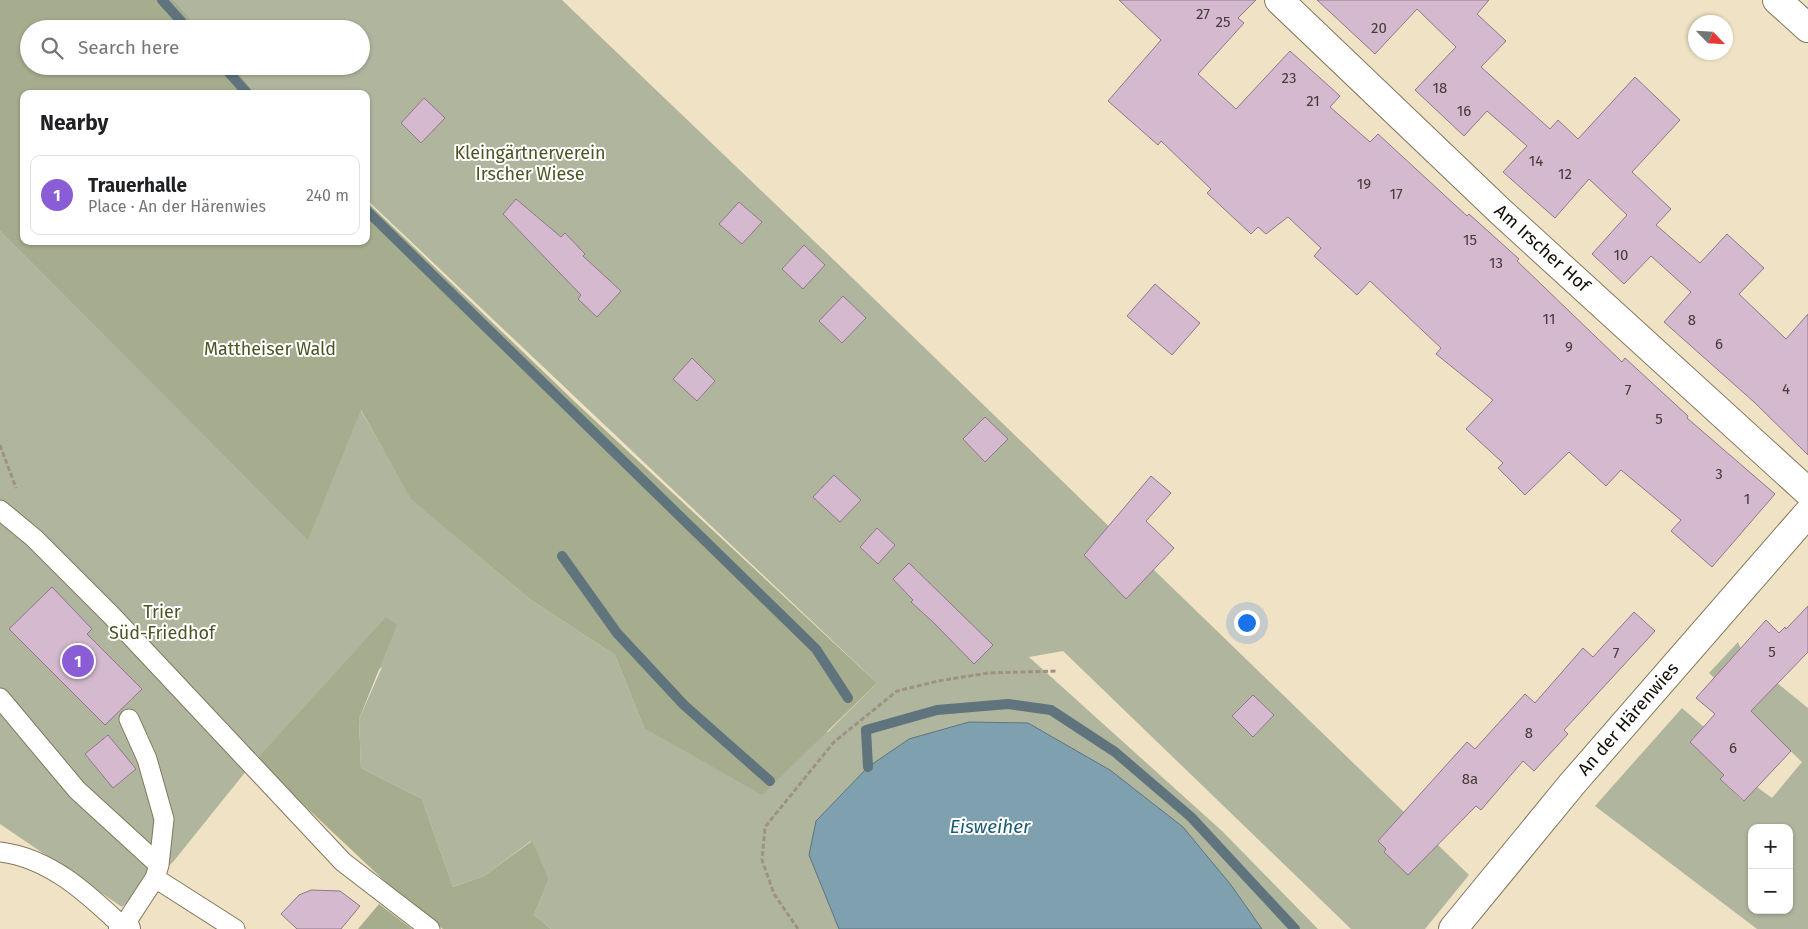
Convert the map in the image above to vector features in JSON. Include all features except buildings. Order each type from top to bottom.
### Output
[{"type":"street","name":"Am Irscher Hof","points":[[1279,0],[1502,212],[1808,492]]},
{"type":"street","points":[[1777,0],[1808,28]]},
{"type":"street","name":"An der Härenwies","points":[[1453,929],[1572,784],[1808,513]]},
{"type":"lane","points":[[0,510],[34,538],[112,616],[343,862],[430,929]]},
{"type":"lane","points":[[0,698],[78,790],[157,871],[235,929]]},
{"type":"lane","points":[[0,852],[13,854],[54,870],[80,888],[124,928],[157,871],[164,819],[148,760],[129,719]]},
{"type":"path","points":[[798,929],[774,894],[762,860],[765,827],[834,742],[897,691],[938,681],[988,673],[1058,671]]},
{"type":"green space","name":"Mattheiser Wald","points":[[0,0],[174,0],[192,20],[20,20],[20,75],[241,75],[253,90],[20,90],[20,245],[370,245],[370,205],[575,402],[877,683],[762,795],[644,728],[615,655],[528,598],[411,499],[361,410],[308,540],[0,231]]},
{"type":"green space","points":[[174,0],[562,0],[837,263],[1469,875],[1425,929],[1351,929],[1063,651],[1029,657],[1222,831],[1318,929],[551,929],[534,915],[549,879],[531,841],[484,876],[453,887],[422,799],[361,768],[359,719],[382,667],[251,765],[173,862],[122,907],[0,824],[0,231],[308,539],[360,409],[412,499],[528,598],[615,655],[644,728],[828,732],[877,683],[370,203],[370,90],[253,90],[241,75],[370,75],[370,20],[192,20]]},
{"type":"green space","points":[[386,617],[397,625],[359,719],[361,768],[422,799],[453,887],[484,876],[532,841],[549,879],[534,915],[551,929],[443,929],[409,904],[256,760]]},
{"type":"green space","points":[[1738,642],[1740,647],[1777,683],[1808,708],[1808,929],[1757,929],[1595,806],[1682,708],[1704,727],[1724,775],[1720,779],[1743,801],[1757,787],[1772,798],[1802,762],[1709,673]]},
{"type":"green space","points":[[379,904],[412,929],[358,929]]},
{"type":"water","name":"Eisweiher","points":[[969,722],[1028,723],[1110,770],[1183,827],[1231,885],[1262,929],[839,929],[809,855],[816,821],[868,767],[909,739]]},
{"type":"waterway","points":[[162,0],[180,20]]},
{"type":"waterway","points":[[231,75],[244,90]]},
{"type":"waterway","points":[[370,214],[816,649],[848,698]]},
{"type":"waterway","points":[[562,556],[617,633],[684,705],[770,781]]},
{"type":"waterway","points":[[868,767],[866,730],[937,710],[1008,704],[1051,710],[1115,752],[1191,817],[1295,929]]},
{"type":"place","name":"Trauerhalle","points":[[78,661]]},
{"type":"park label","name":"Kleingärtnerverein Irscher Wiese","points":[[530,163]]},
{"type":"park label","name":"Trier Süd-Friedhof","points":[[162,622]]}]
